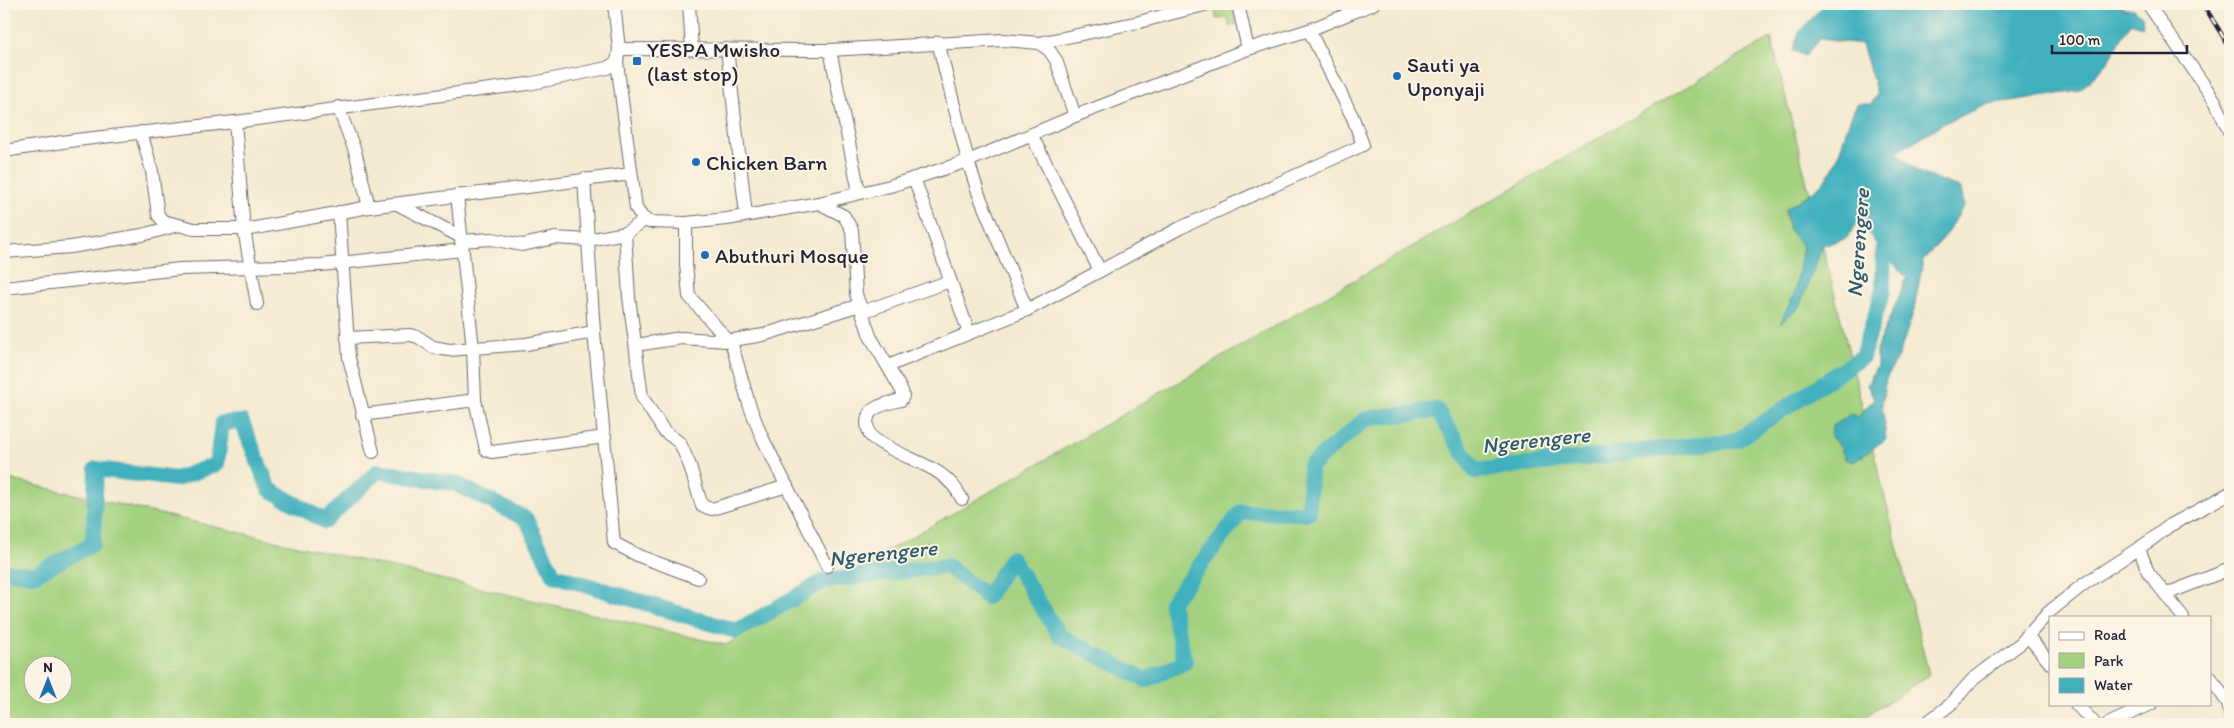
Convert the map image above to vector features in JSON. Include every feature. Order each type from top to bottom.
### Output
[{"type":"street","points":[[614,4],[619,49],[617,62],[631,174],[636,208],[645,220]]},
{"type":"street","points":[[689,4],[692,49]]},
{"type":"street","points":[[619,49],[830,50],[938,42],[1004,40],[1039,43],[1139,22],[1208,4]]},
{"type":"street","points":[[1238,4],[1248,49]]},
{"type":"street","points":[[4,288],[180,269],[344,263],[492,239],[522,245],[555,238],[588,240],[625,233],[645,220],[686,223],[819,203],[914,178],[968,161],[1032,136],[1075,116],[1248,49],[1308,30],[1346,10],[1373,4]]},
{"type":"street","points":[[2148,4],[2215,101],[2230,133]]},
{"type":"street","points":[[888,366],[1027,310],[1180,228],[1363,145],[1353,118],[1308,30]]},
{"type":"street","points":[[938,42],[968,161],[980,196],[1027,310]]},
{"type":"street","points":[[1039,43],[1049,50],[1056,60],[1075,116]]},
{"type":"street","points":[[727,49],[746,215]]},
{"type":"street","points":[[830,50],[858,192]]},
{"type":"street","points":[[4,151],[528,84],[607,68],[617,62]]},
{"type":"street","points":[[338,107],[355,151],[368,207]]},
{"type":"street","points":[[234,122],[244,229],[249,267],[257,304]]},
{"type":"street","points":[[142,132],[152,171],[158,215],[163,221],[200,229],[244,229],[368,207],[631,174]]},
{"type":"street","points":[[1032,136],[1100,271]]},
{"type":"street","points":[[914,178],[969,333]]},
{"type":"street","points":[[584,179],[594,332],[614,543],[630,552],[698,578]]},
{"type":"street","points":[[456,196],[473,349],[475,400],[484,447],[489,452],[605,437]]},
{"type":"street","points":[[819,203],[844,216],[852,230],[856,294],[870,336],[903,396],[900,400],[878,404],[867,422],[870,434],[892,450],[943,474],[952,482],[962,499]]},
{"type":"street","points":[[397,204],[461,243]]},
{"type":"street","points":[[339,212],[344,263],[343,284],[349,358],[373,452]]},
{"type":"street","points":[[686,223],[686,264],[689,296],[732,345],[749,404],[761,435],[827,566]]},
{"type":"street","points":[[4,252],[71,247],[142,235],[179,225]]},
{"type":"street","points":[[625,233],[629,297],[642,397],[664,431],[680,443],[690,466],[702,506],[712,509],[787,486]]},
{"type":"street","points":[[636,346],[681,338],[727,340],[763,335],[950,281]]},
{"type":"street","points":[[347,338],[410,335],[441,350],[526,344],[594,332]]},
{"type":"street","points":[[362,414],[475,400]]},
{"type":"street","points":[[1925,724],[1951,704],[1972,680],[2021,643],[2049,612],[2084,584],[2169,526],[2230,493]]},
{"type":"street","points":[[2139,548],[2148,572],[2158,588],[2166,594],[2182,616]]},
{"type":"street","points":[[2166,594],[2230,570]]},
{"type":"street","points":[[2027,635],[2049,662]]},
{"type":"street","points":[[2212,680],[2228,703],[2230,714]]},
{"type":"street","points":[[2078,706],[2095,724]]},
{"type":"street","points":[[2108,724],[2147,706]]},
{"type":"green space","points":[[1234,6],[1236,25],[1229,26],[1228,18],[1216,19],[1215,8]]},
{"type":"green space","points":[[1771,38],[1929,675],[1854,724],[4,724],[4,478],[726,645]]},
{"type":"water","points":[[1825,4],[2123,4],[2123,9],[2135,9],[2142,16],[2143,26],[2131,23],[2105,66],[2079,91],[1989,104],[1944,123],[1897,152],[1918,172],[1961,188],[1964,206],[1946,235],[1923,260],[1914,310],[1899,355],[1886,379],[1882,404],[1886,439],[1854,462],[1845,459],[1841,448],[1831,437],[1832,426],[1851,414],[1858,417],[1874,399],[1867,385],[1877,366],[1877,349],[1907,278],[1883,253],[1859,221],[1846,239],[1823,245],[1799,307],[1780,324],[1795,292],[1803,246],[1789,230],[1785,210],[1816,189],[1828,176],[1838,157],[1857,104],[1871,104],[1877,94],[1862,44],[1819,39],[1805,56],[1793,51],[1799,32]]},
{"type":"waterway","name":"Ngerengere","points":[[4,571],[33,575],[93,544],[96,469],[176,479],[217,464],[222,423],[242,422],[269,489],[325,521],[378,471],[456,484],[526,519],[554,575],[736,631],[824,581],[947,566],[987,597],[1011,558],[1060,636],[1146,680],[1185,662],[1171,603],[1241,512],[1309,513],[1310,466],[1366,419],[1437,410],[1475,471],[1737,440],[1862,357],[1883,291],[1884,230]]},
{"type":"railway","points":[[2203,4],[2230,48]]},
{"type":"place","name":"YESPA Mwisho (last stop)","points":[[637,61]]},
{"type":"place","name":"Sauti ya Uponyaji","points":[[1397,76]]},
{"type":"place","name":"Chicken Barn","points":[[696,162]]},
{"type":"place","name":"Abuthuri Mosque","points":[[705,255]]}]
